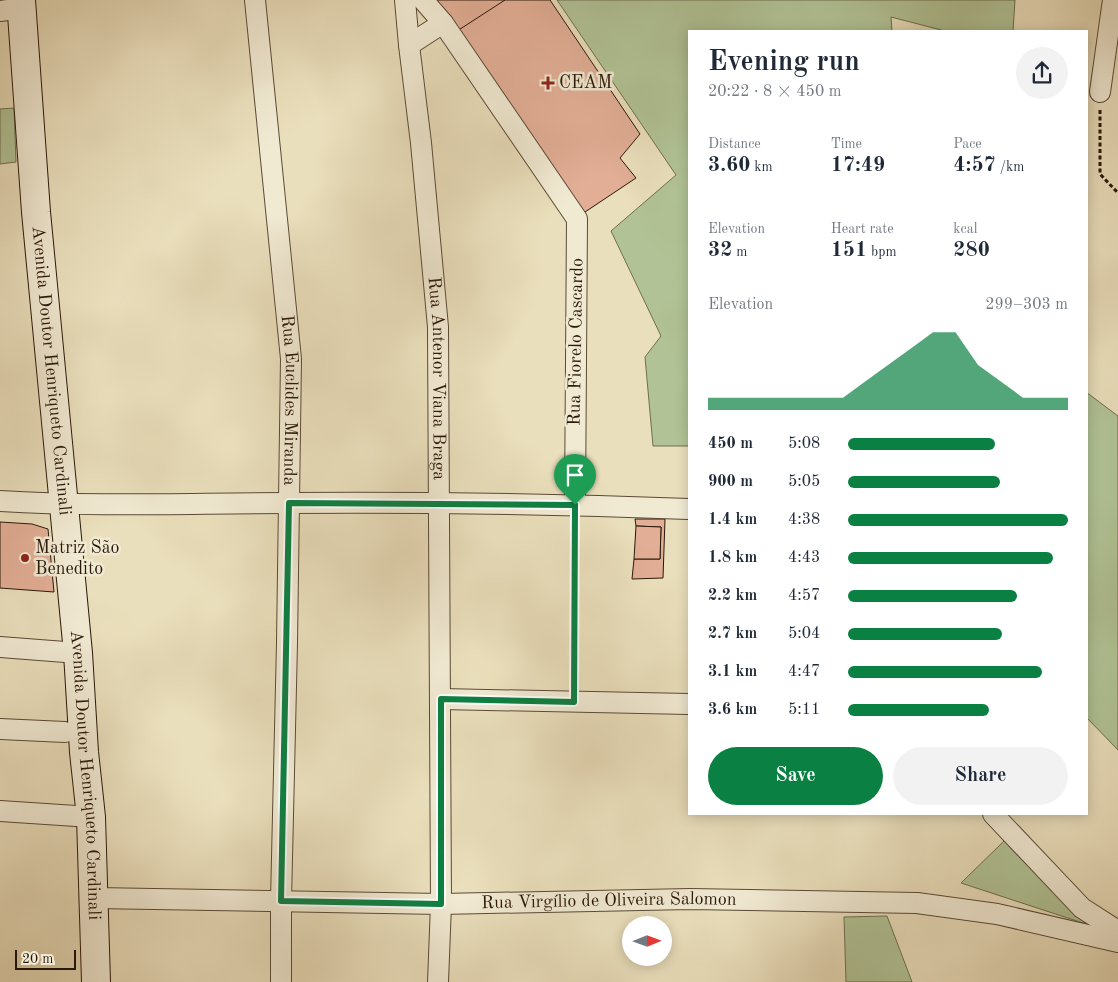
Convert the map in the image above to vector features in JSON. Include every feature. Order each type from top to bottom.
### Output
[{"type":"main road","name":"Avenida Doutor Henriqueto Cardinali","points":[[14,6],[36,212],[78,653],[84,752],[91,817],[95,898],[96,982]]},
{"type":"street","name":"Rua Euclides Miranda","points":[[256,0],[291,359],[281,982]]},
{"type":"street","name":"Rua Antenor Viana Braga","points":[[405,0],[408,45],[421,143],[438,327],[441,699],[441,904],[438,982]]},
{"type":"street","name":"Rua Fiorelo Cascardo","points":[[423,0],[443,23],[577,219],[575,505]]},
{"type":"street","points":[[1100,92],[1114,0]]},
{"type":"street","points":[[408,45],[443,23]]},
{"type":"street","points":[[0,501],[64,505],[438,503],[575,505],[688,510]]},
{"type":"street","points":[[0,647],[78,653]]},
{"type":"street","points":[[441,699],[688,704]]},
{"type":"street","points":[[0,729],[65,732]]},
{"type":"street","points":[[0,811],[91,817]]},
{"type":"street","points":[[994,815],[1082,908],[1118,931]]},
{"type":"street","name":"Rua Virgílio de Oliveira Salomon","points":[[95,898],[441,904],[690,899],[917,903],[998,914],[1118,942]]},
{"type":"path","points":[[1100,92],[1100,174],[1118,193]]},
{"type":"path","points":[[574,702],[575,505]]},
{"type":"green space","points":[[557,0],[1015,0],[1013,30],[941,30],[891,17],[892,30],[688,30],[688,446],[653,446],[645,357],[661,336],[611,231],[676,175]]},
{"type":"green space","points":[[14,108],[16,162],[0,164],[0,109]]},
{"type":"green space","points":[[1088,394],[1118,416],[1118,750],[1088,719]]},
{"type":"green space","points":[[1004,841],[1086,924],[961,883]]},
{"type":"green space","points":[[887,916],[912,982],[846,982],[844,917]]},
{"type":"building","name":"CEAM","points":[[432,0],[550,0],[640,134],[620,158],[636,178],[579,216]]},
{"type":"building","points":[[432,0],[505,0],[454,33]]},
{"type":"building","points":[[635,519],[665,519],[663,578],[632,579],[634,559],[660,559],[661,527],[636,526]]},
{"type":"building","name":"Matriz São Benedito","points":[[0,522],[32,524],[48,529],[54,592],[0,588]]},
{"type":"building","points":[[636,526],[661,527],[660,559],[634,559]]},
{"type":"place","name":"CEAM","points":[[548,83]]},
{"type":"place","name":"Matriz São Benedito","points":[[25,558]]},
{"type":"route","points":[[289,503],[575,505],[574,702],[441,699],[441,904],[281,901],[289,503]]}]
